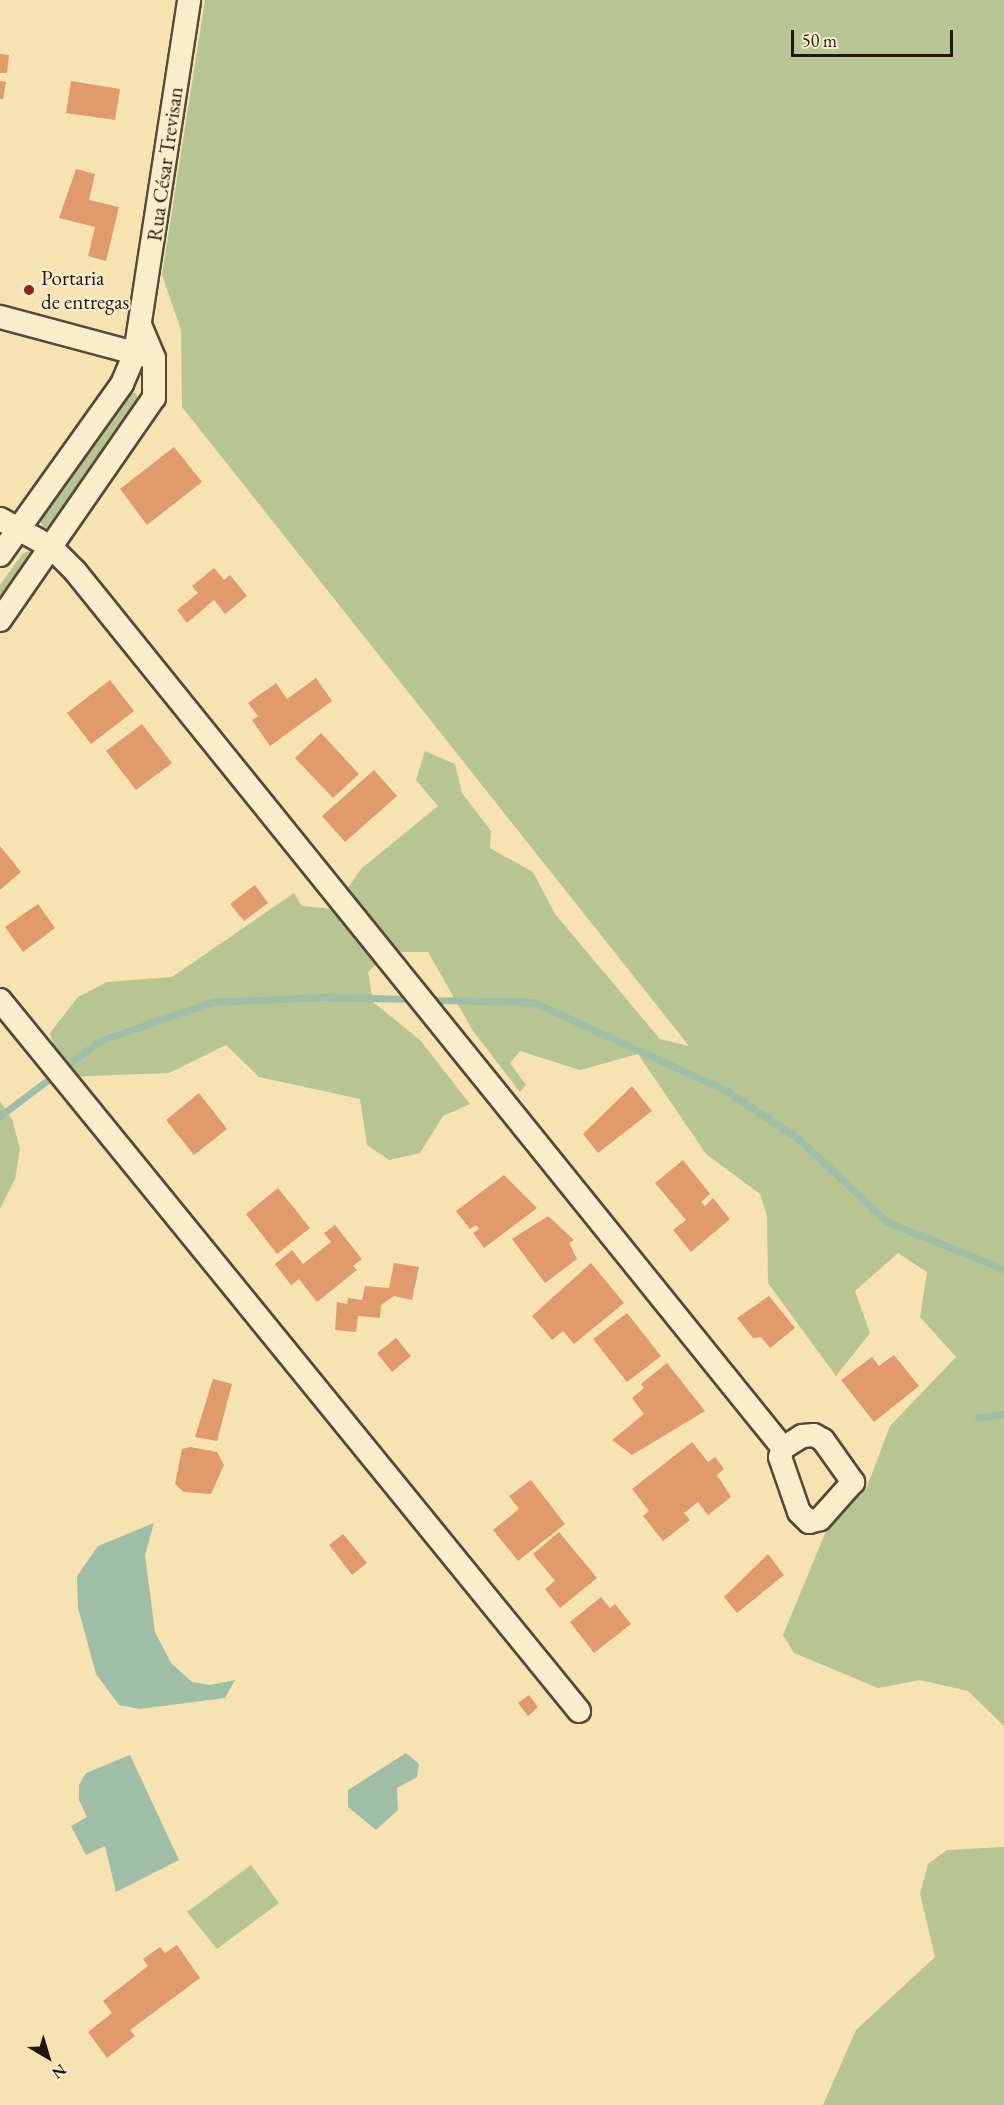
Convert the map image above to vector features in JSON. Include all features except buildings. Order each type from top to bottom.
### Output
[{"type":"street","name":"Rua César Trevisan","points":[[144,356],[141,328],[189,0]]},
{"type":"street","points":[[0,317],[144,356]]},
{"type":"street","points":[[0,555],[10,522],[144,356]]},
{"type":"street","points":[[0,620],[154,398],[144,356]]},
{"type":"street","points":[[10,522],[51,547],[783,1448]]},
{"type":"street","points":[[0,1000],[579,1711]]},
{"type":"shaded area","points":[[205,0],[1004,0],[1004,1726],[968,1691],[920,1680],[878,1688],[794,1653],[783,1635],[826,1531],[867,1487],[890,1426],[956,1357],[920,1317],[927,1272],[898,1253],[855,1291],[870,1333],[836,1376],[768,1283],[767,1216],[760,1194],[706,1154],[638,1054],[580,1070],[520,1051],[510,1063],[526,1085],[520,1092],[473,1031],[428,952],[390,952],[368,972],[373,1002],[420,1040],[470,1104],[443,1116],[420,1153],[389,1160],[367,1145],[360,1099],[259,1077],[226,1045],[169,1073],[62,1077],[50,1033],[78,997],[107,982],[172,977],[294,893],[302,906],[333,909],[361,869],[438,806],[416,780],[425,751],[455,764],[462,793],[491,831],[490,848],[533,872],[555,914],[660,1039],[689,1046],[182,407],[181,330],[162,275]]},
{"type":"shaded area","points":[[130,393],[136,393],[138,402],[53,527],[44,528],[40,522]]},
{"type":"shaded area","points":[[30,551],[28,562],[0,602],[0,585],[23,553]]},
{"type":"shaded area","points":[[0,1101],[12,1119],[20,1149],[15,1179],[0,1209]]},
{"type":"shaded area","points":[[154,1523],[145,1555],[155,1632],[171,1663],[192,1682],[210,1685],[235,1680],[225,1698],[140,1709],[119,1705],[96,1674],[78,1608],[77,1576],[98,1546]]},
{"type":"shaded area","points":[[406,1753],[419,1764],[417,1777],[397,1788],[398,1810],[376,1830],[348,1807],[348,1790]]},
{"type":"shaded area","points":[[130,1755],[179,1860],[116,1892],[105,1846],[86,1855],[71,1826],[87,1817],[79,1800],[79,1785],[86,1773]]},
{"type":"shaded area","points":[[1004,1847],[1004,2105],[823,2105],[856,2030],[935,1957],[920,1894],[928,1864],[947,1850]]},
{"type":"shaded area","points":[[251,1865],[279,1903],[217,1949],[187,1912]]},
{"type":"waterway","points":[[0,1116],[99,1041],[213,1002],[324,997],[414,999]]},
{"type":"waterway","points":[[429,1000],[533,1002],[727,1091],[800,1140],[887,1222],[1004,1269]]},
{"type":"waterway","points":[[978,1418],[1004,1414]]},
{"type":"place","name":"Portaria de entregas","points":[[29,290]]}]
